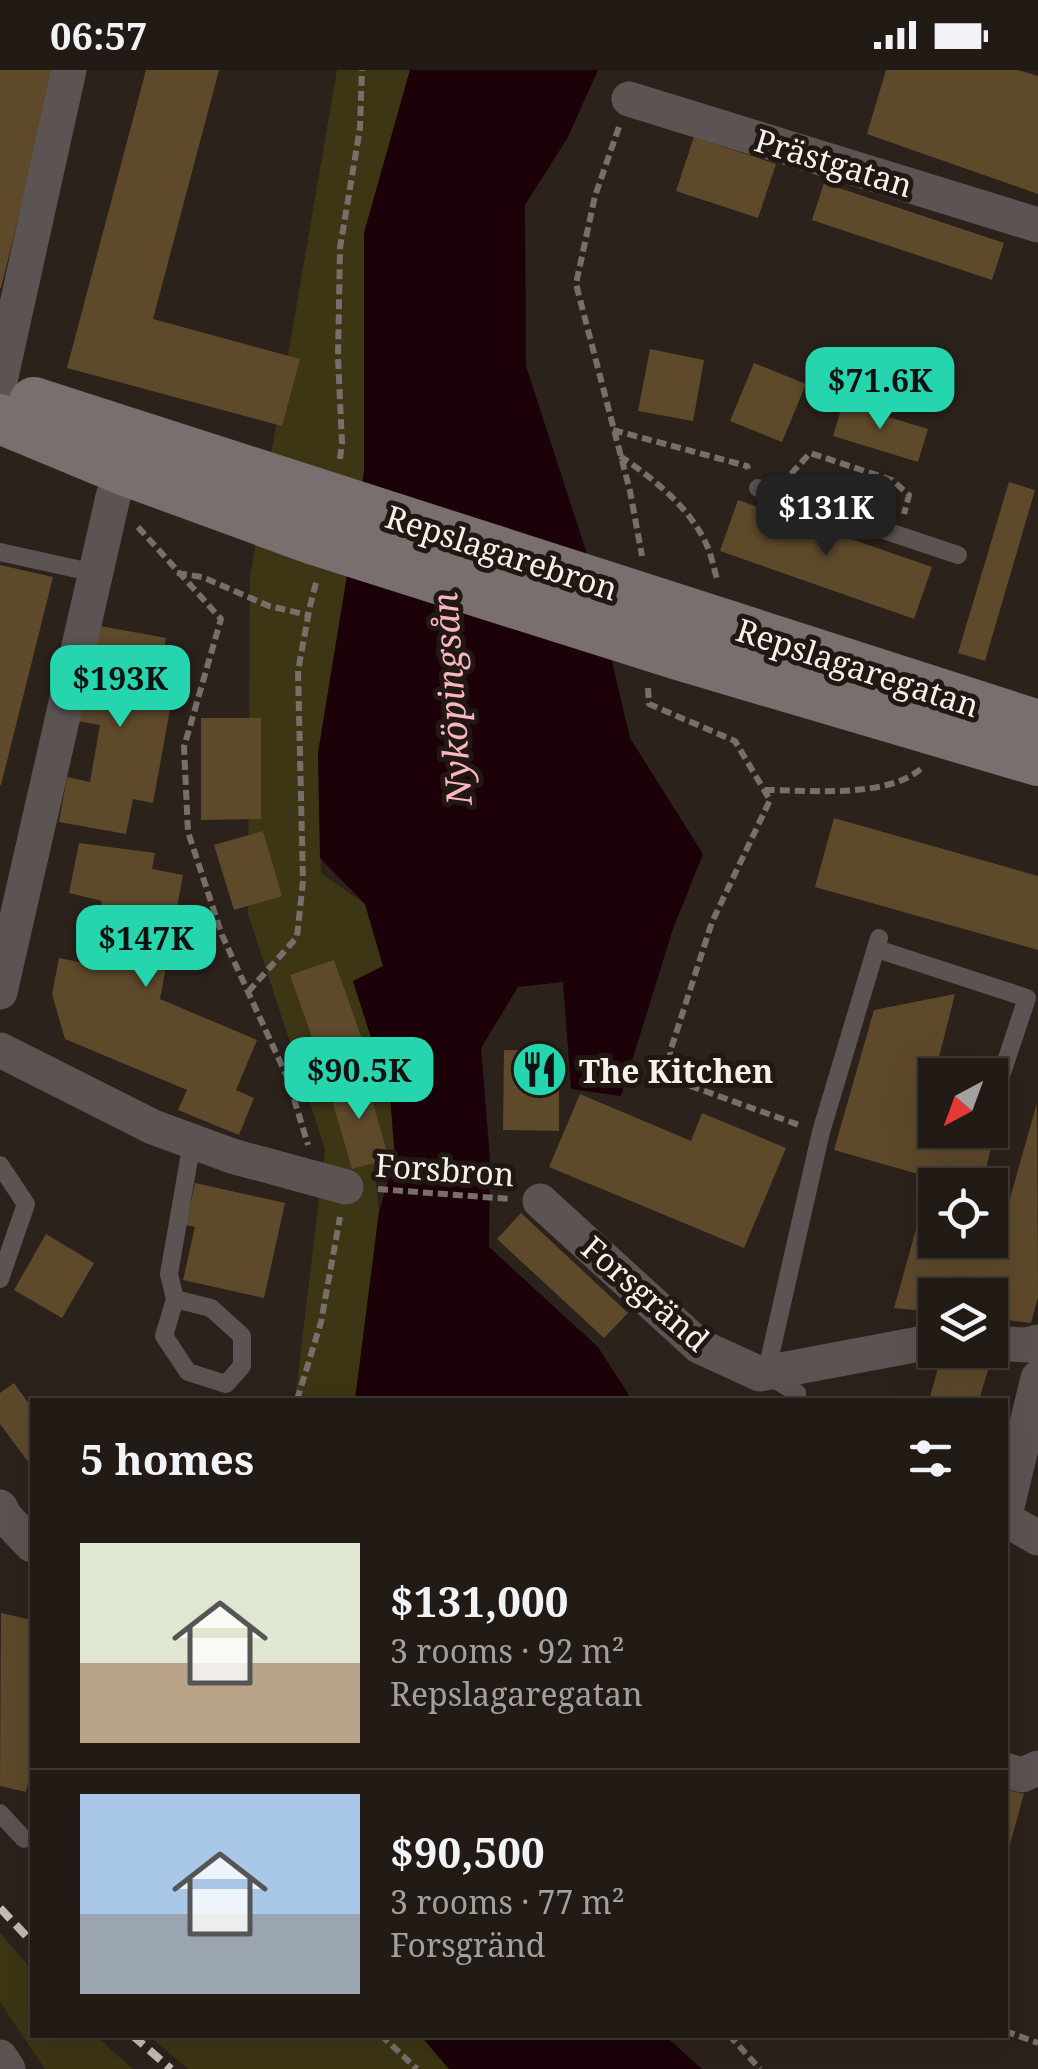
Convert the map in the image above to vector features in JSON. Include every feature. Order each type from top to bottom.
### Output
[{"type":"main road","points":[[0,391],[124,467]]},
{"type":"main road","points":[[0,418],[124,467]]},
{"type":"main road","name":"Repslagarebron","points":[[124,467],[692,616]]},
{"type":"main road","name":"Repslagaregatan","points":[[692,616],[1038,726]]},
{"type":"main road","name":"Repslagaregatan","points":[[692,616],[1038,761]]},
{"type":"street","points":[[0,381],[69,70]]},
{"type":"street","name":"Prästgatan","points":[[629,99],[1038,225]]},
{"type":"street","points":[[0,992],[95,573],[124,467]]},
{"type":"street","points":[[0,1050],[152,1127],[232,1156],[332,1183]]},
{"type":"street","name":"Forsgränd","points":[[540,1202],[699,1346],[766,1374]]},
{"type":"street","points":[[1008,1344],[1038,1342]]},
{"type":"street","points":[[766,1374],[918,1344]]},
{"type":"street","points":[[1008,1505],[1036,1393]]},
{"type":"street","points":[[1008,1519],[1038,1538]]},
{"type":"street","points":[[2,1520],[30,1542]]},
{"type":"street","points":[[1008,1771],[1022,1774],[1038,1768]]},
{"type":"street","points":[[0,2056],[8,2069]]},
{"type":"lane","points":[[765,491],[958,554]]},
{"type":"lane","points":[[0,552],[95,573]]},
{"type":"lane","points":[[796,1398],[797,1393],[766,1374],[821,1132],[878,944],[1028,998],[1007,1058]]},
{"type":"lane","points":[[175,1299],[210,1308],[242,1336],[242,1366],[226,1384],[188,1372],[164,1336],[175,1299],[168,1274],[192,1142]]},
{"type":"lane","points":[[0,1165],[26,1204],[0,1279]]},
{"type":"lane","points":[[0,1814],[24,1838]]},
{"type":"path","points":[[629,99],[595,196],[576,284],[630,492],[642,558]]},
{"type":"path","points":[[613,430],[747,466],[765,491],[810,453],[892,480],[910,494],[898,534]]},
{"type":"path","points":[[620,456],[645,473],[688,515],[707,546],[692,616]]},
{"type":"path","points":[[124,467],[177,573],[221,620],[184,747],[188,832],[222,935],[332,1183],[321,1322],[298,1398]]},
{"type":"path","points":[[177,573],[202,577],[269,606],[308,615]]},
{"type":"path","points":[[648,704],[735,741],[770,800],[712,922],[670,1052],[674,1080],[821,1132]]},
{"type":"path","points":[[764,790],[868,789],[896,784],[918,772],[931,758]]},
{"type":"path","name":"Forsbron","points":[[332,1183],[540,1202]]},
{"type":"path","points":[[1008,2032],[1038,2043]]},
{"type":"path","points":[[383,2038],[417,2069]]},
{"type":"path","points":[[732,2038],[760,2069]]},
{"type":"shaded area","points":[[337,70],[410,70],[364,233],[364,472],[318,753],[321,873],[365,904],[383,967],[353,982],[390,1096],[395,1157],[375,1172],[379,1212],[355,1398],[295,1398],[325,1149],[248,914],[250,577]]},
{"type":"shaded area","points":[[0,1933],[30,1968],[30,2038],[98,2038],[133,2069],[45,2069],[0,2002]]},
{"type":"shaded area","points":[[152,2038],[423,2038],[449,2069],[188,2069]]},
{"type":"water","name":"Nyköpingsån","points":[[410,70],[598,70],[568,137],[525,205],[526,366],[586,551],[630,738],[703,854],[673,929],[621,1096],[571,1089],[563,982],[518,987],[481,1048],[490,1159],[489,1247],[598,1347],[631,1398],[355,1398],[379,1212],[395,1157],[390,1096],[353,981],[383,966],[365,904],[320,858],[318,753],[364,472],[364,233]]},
{"type":"water","points":[[423,2038],[667,2038],[702,2069],[449,2069]]},
{"type":"building","points":[[0,70],[55,70],[1,288],[0,288]]},
{"type":"building","points":[[146,70],[219,70],[153,319],[300,359],[282,426],[67,368]]},
{"type":"building","points":[[886,70],[1018,70],[1038,76],[1038,194],[867,134]]},
{"type":"building","points":[[694,137],[776,164],[758,218],[676,191]]},
{"type":"building","points":[[824,183],[1004,243],[992,280],[812,220]]},
{"type":"building","points":[[650,349],[704,360],[693,421],[638,411]]},
{"type":"building","points":[[754,363],[806,384],[782,442],[730,421]]},
{"type":"building","points":[[843,403],[928,429],[918,462],[833,436]]},
{"type":"building","points":[[1009,482],[1035,490],[985,661],[958,653]]},
{"type":"building","points":[[738,500],[932,567],[914,619],[720,551]]},
{"type":"building","points":[[0,565],[53,577],[1,785],[0,785]]},
{"type":"building","points":[[95,625],[166,638],[154,700],[171,704],[153,803],[133,799],[126,834],[59,822],[67,777],[90,782],[100,725],[78,721]]},
{"type":"building","points":[[201,718],[261,718],[261,819],[201,820]]},
{"type":"building","points":[[834,818],[1038,876],[1038,950],[815,887]]},
{"type":"building","points":[[263,831],[282,896],[234,910],[214,845]]},
{"type":"building","points":[[79,843],[155,853],[152,869],[183,875],[160,999],[257,1040],[236,1090],[254,1098],[239,1135],[178,1110],[187,1090],[65,1039],[52,994],[59,958],[89,964],[102,901],[69,893]]},
{"type":"building","points":[[334,960],[366,1050],[322,1066],[290,975]]},
{"type":"building","points":[[955,994],[939,1058],[918,1058],[918,1148],[991,1148],[986,1168],[918,1168],[918,1174],[834,1150],[874,1010]]},
{"type":"building","points":[[504,1050],[559,1051],[559,1131],[503,1130]]},
{"type":"building","points":[[365,1075],[389,1159],[352,1169],[328,1086]]},
{"type":"building","points":[[580,1094],[691,1141],[702,1113],[786,1148],[744,1248],[549,1167]]},
{"type":"building","points":[[1037,1103],[1038,1297],[1031,1323],[1008,1320],[1008,1278],[918,1278],[918,1310],[894,1308],[918,1222],[918,1258],[1008,1258],[1008,1205]]},
{"type":"building","points":[[195,1183],[285,1203],[264,1298],[183,1280],[195,1227],[186,1225]]},
{"type":"building","points":[[521,1213],[628,1313],[604,1338],[497,1239]]},
{"type":"building","points":[[46,1234],[94,1263],[62,1318],[14,1290]]},
{"type":"building","points":[[938,1368],[989,1368],[980,1398],[930,1398]]},
{"type":"building","points":[[14,1383],[30,1405],[30,1464],[0,1424],[0,1393]]},
{"type":"building","points":[[1,1613],[30,1620],[30,1774],[26,1792],[0,1786]]},
{"type":"building","points":[[1008,1790],[1024,1794],[1008,1851]]},
{"type":"railway","points":[[0,1908],[30,1940]]},
{"type":"railway","points":[[135,2038],[171,2069]]},
{"type":"place","name":"The Kitchen","points":[[540,1070]]}]
